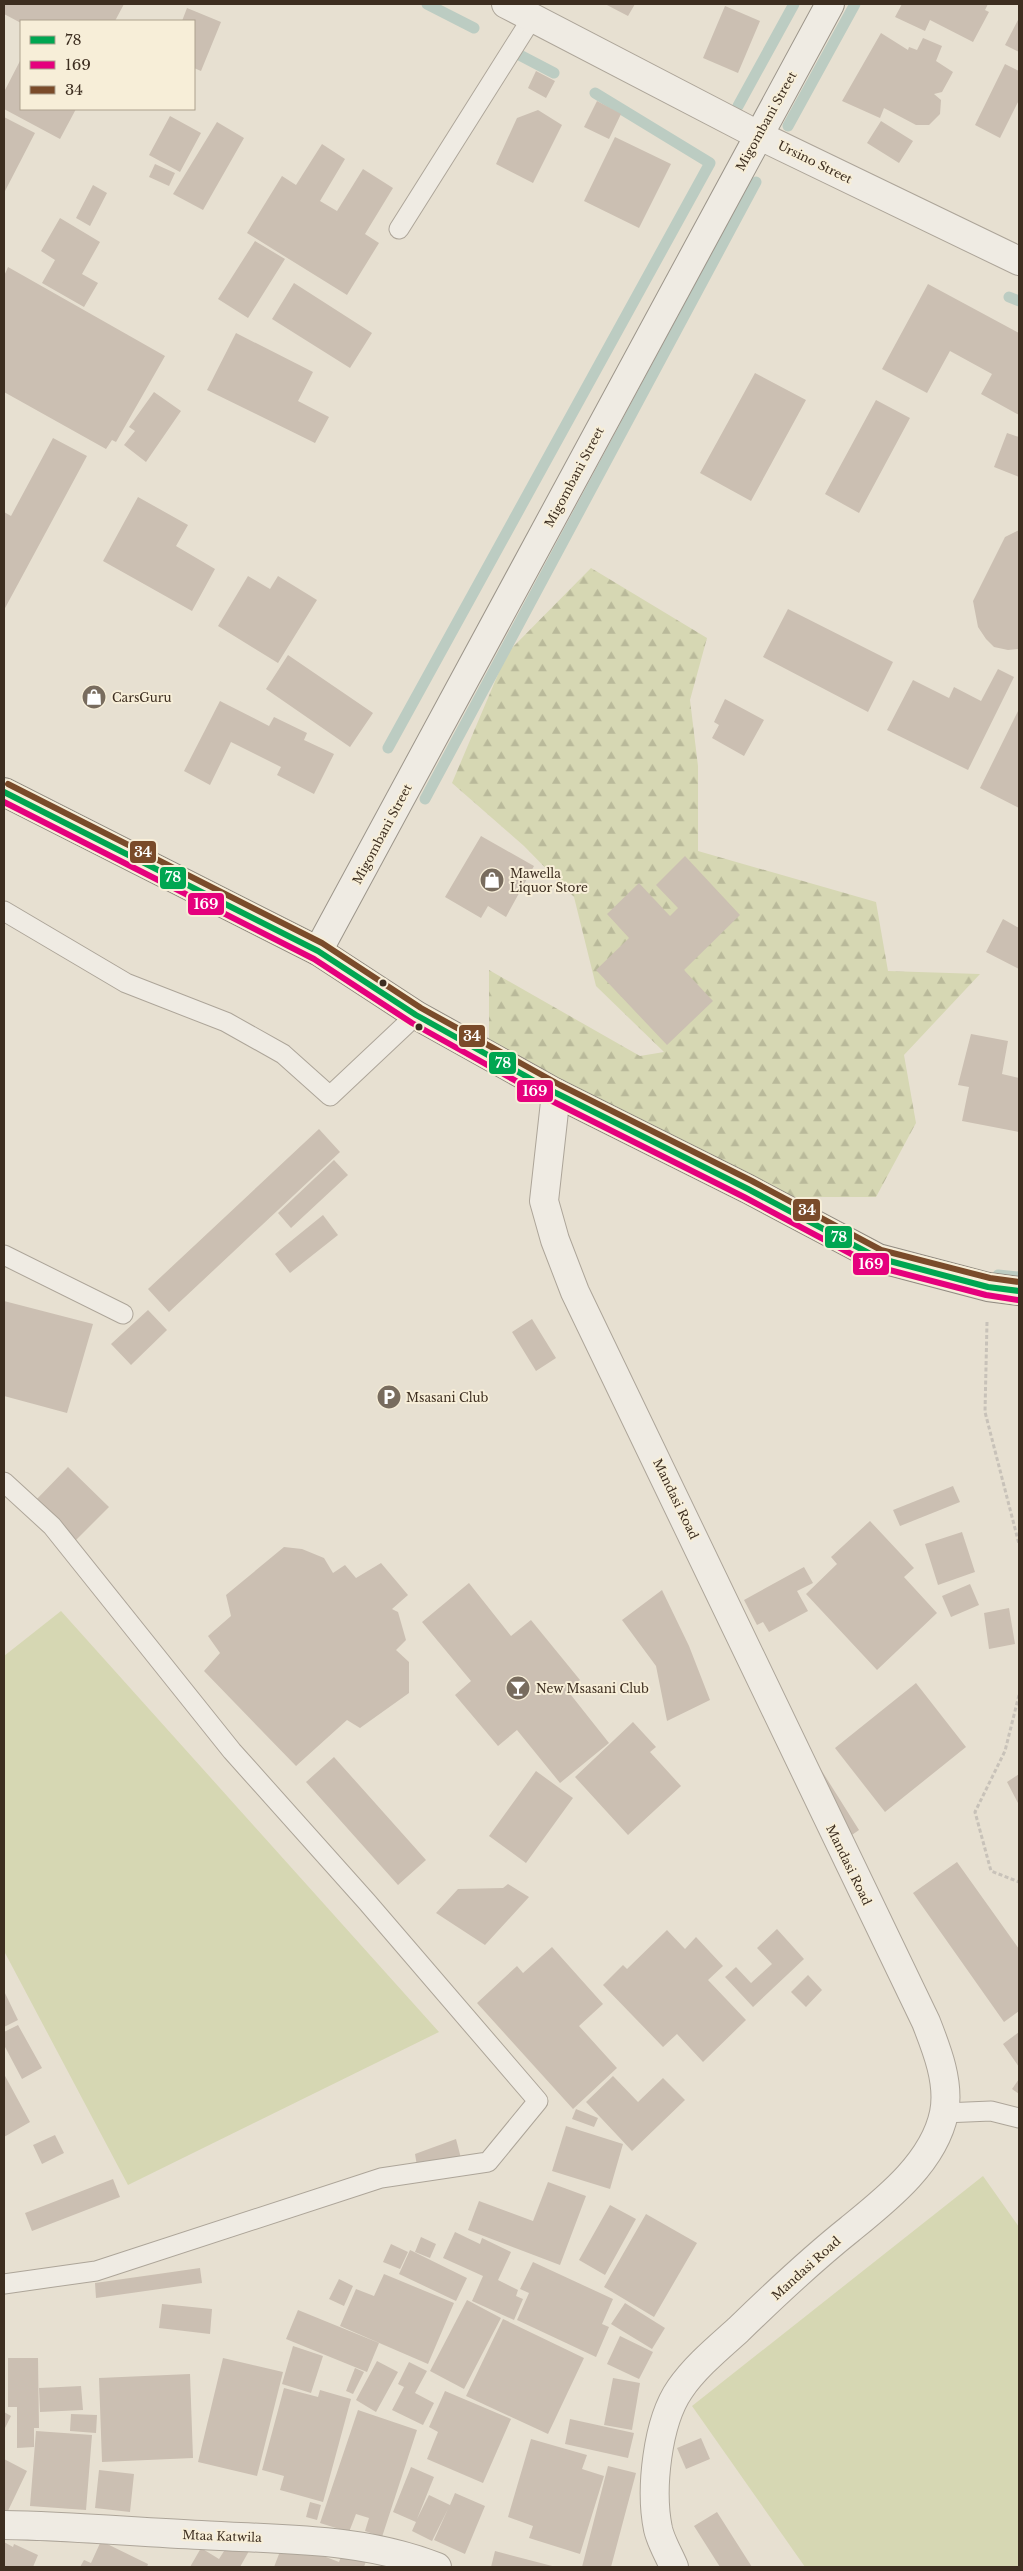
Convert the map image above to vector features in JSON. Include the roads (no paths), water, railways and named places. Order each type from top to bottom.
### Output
[{"type":"main road","points":[[4,792],[318,951],[416,1015],[556,1093],[748,1188],[878,1258],[988,1287],[1019,1291]]},
{"type":"street","name":"Ursino Street","points":[[506,4],[758,135],[1019,261]]},
{"type":"street","name":"Migombani Street","points":[[318,951],[830,4]]},
{"type":"street","name":"Mandasi Road","points":[[556,1093],[544,1201],[555,1240],[575,1292],[926,2022],[939,2056],[946,2094],[944,2113],[936,2139],[913,2170],[881,2203],[832,2243],[705,2360],[679,2390],[665,2421],[658,2458],[655,2501],[659,2530],[674,2567]]},
{"type":"street","name":"Mtaa Katwila","points":[[4,2525],[73,2526],[202,2535],[302,2539],[386,2550],[437,2567]]},
{"type":"lane","points":[[399,228],[532,18]]},
{"type":"lane","points":[[4,910],[126,983],[234,1026],[283,1054],[330,1096],[416,1015]]},
{"type":"lane","points":[[4,1255],[123,1314]]},
{"type":"lane","points":[[4,1482],[52,1526],[232,1750],[367,1902],[538,2101],[488,2162],[381,2178],[96,2272],[4,2284]]},
{"type":"lane","points":[[944,2113],[991,2111],[1019,2118]]},
{"type":"waterway","points":[[427,4],[474,28]]},
{"type":"waterway","points":[[738,106],[794,4]]},
{"type":"waterway","points":[[788,126],[855,4]]},
{"type":"waterway","points":[[508,49],[554,73]]},
{"type":"waterway","points":[[388,748],[710,163],[595,93]]},
{"type":"waterway","points":[[425,799],[756,182]]},
{"type":"waterway","points":[[1009,297],[1019,301]]},
{"type":"waterway","points":[[998,1275],[1019,1277]]},
{"type":"place","name":"CarsGuru","points":[[94,697]]},
{"type":"place","name":"Mawella Liquor Store","points":[[492,880]]},
{"type":"place","name":"Msasani Club","points":[[389,1397]]},
{"type":"place","name":"New Msasani Club","points":[[518,1688]]}]
